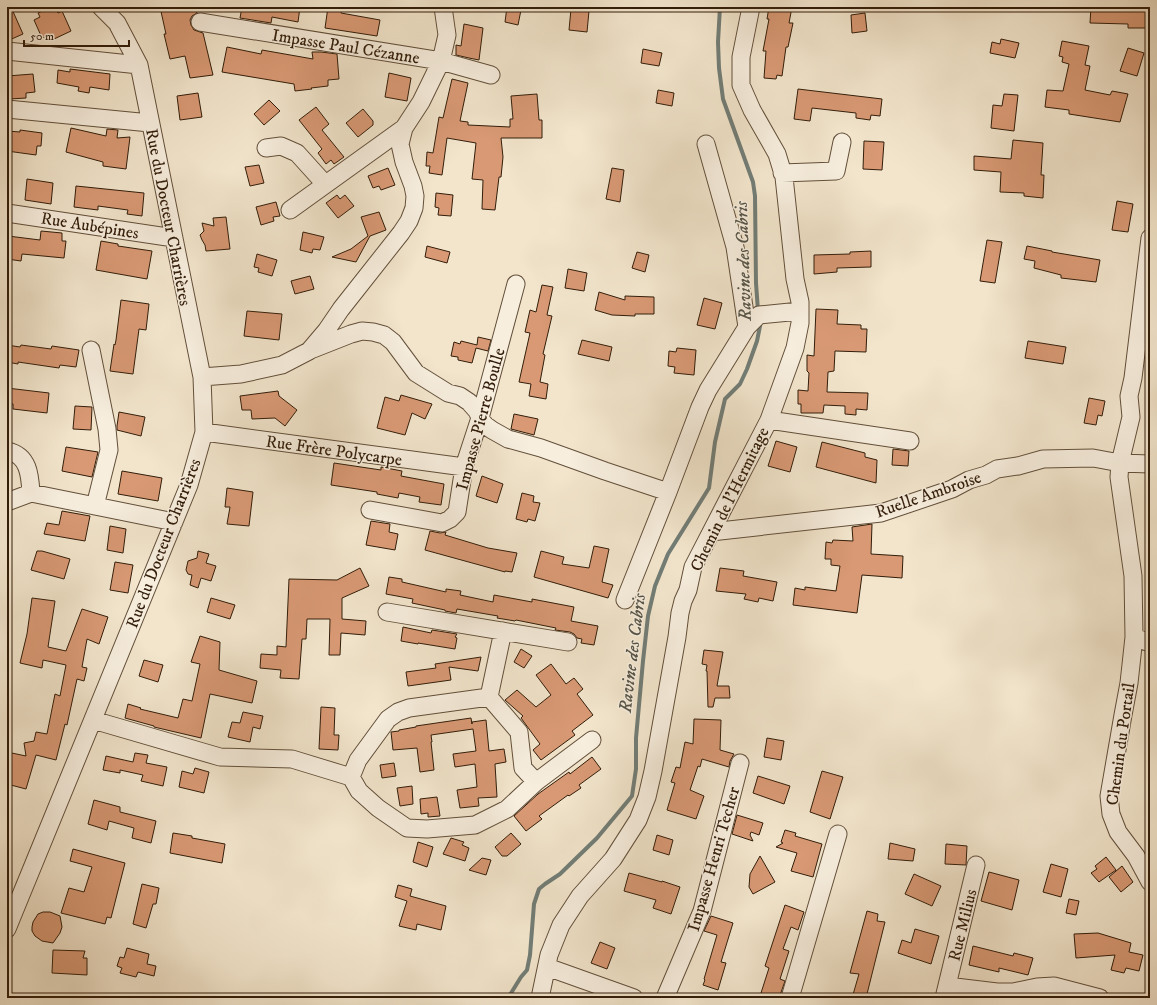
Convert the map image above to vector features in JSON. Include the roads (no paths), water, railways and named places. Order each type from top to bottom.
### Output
[{"type":"street","name":"Rue du Docteur Charrières","points":[[7,929],[189,485],[204,432],[202,377],[139,65],[117,23],[101,7]]},
{"type":"street","points":[[309,351],[326,332],[341,309],[409,221],[414,208],[415,196],[400,144],[404,128],[421,102],[441,61],[447,36],[443,7]]},
{"type":"street","name":"Chemin de l'Hermitage","points":[[540,998],[549,955],[561,925],[580,896],[613,859],[638,820],[647,796],[658,747],[683,601],[688,590],[693,567],[769,420],[794,348],[800,323],[800,302],[795,279],[784,177],[777,154],[752,110],[741,85],[741,57],[751,7]]},
{"type":"street","name":"Impasse Paul Cézanne","points":[[200,22],[441,61],[491,74]]},
{"type":"street","points":[[7,51],[139,65]]},
{"type":"street","points":[[7,109],[150,123]]},
{"type":"street","points":[[290,210],[404,128]]},
{"type":"street","points":[[782,173],[836,171],[842,142]]},
{"type":"street","points":[[706,144],[735,247],[747,327]]},
{"type":"street","points":[[266,148],[281,146],[297,153],[325,184]]},
{"type":"street","name":"Rue Aubépines","points":[[7,213],[174,238]]},
{"type":"street","name":"Chemin du Portail","points":[[1150,238],[1133,378],[1129,396],[1131,417],[1120,463],[1119,477],[1142,640],[1129,683],[1109,796],[1111,814],[1116,827],[1136,856],[1150,882]]},
{"type":"street","name":"Impasse Pierre Boulle","points":[[370,510],[442,523],[450,519],[457,512],[464,467],[480,418],[516,284]]},
{"type":"street","points":[[625,600],[708,390],[747,327],[759,315],[800,311]]},
{"type":"street","points":[[202,377],[241,374],[282,365],[309,351],[351,334],[362,331],[373,332],[384,336],[393,342],[416,373],[448,393],[460,396],[469,402],[477,411],[485,425],[508,439],[541,448],[604,472],[668,492]]},
{"type":"street","points":[[91,350],[107,429],[109,450],[95,506]]},
{"type":"street","points":[[769,420],[910,441]]},
{"type":"street","name":"Rue Frère Polycarpe","points":[[204,432],[464,467]]},
{"type":"street","points":[[7,451],[12,452],[22,459],[27,466],[31,493]]},
{"type":"street","name":"Ruelle Ambroise","points":[[711,532],[881,513],[952,489],[969,480],[997,469],[1018,466],[1043,459],[1093,458],[1120,463],[1150,464]]},
{"type":"street","points":[[7,502],[31,493],[174,522]]},
{"type":"street","points":[[387,612],[568,642]]},
{"type":"street","points":[[489,697],[503,631]]},
{"type":"street","points":[[350,777],[358,760],[388,719],[398,712],[408,708],[489,697]]},
{"type":"street","points":[[489,697],[519,732],[523,768],[536,782]]},
{"type":"street","points":[[93,720],[220,757],[292,760],[350,777],[359,791],[378,808],[407,828],[426,829],[475,825],[507,809],[536,782],[592,740]]},
{"type":"street","name":"Impasse Henri Techer","points":[[665,998],[702,911],[740,763]]},
{"type":"street","points":[[790,998],[838,834]]},
{"type":"street","name":"Rue Milius","points":[[976,865],[946,992],[1014,992],[1037,987],[1054,986],[1100,998]]},
{"type":"street","points":[[547,967],[634,998]]},
{"type":"waterway","name":"Ravine des Cabris","points":[[720,7],[718,42],[719,68],[723,99],[753,182],[755,196],[756,283],[758,311]]},
{"type":"waterway","name":"Ravine des Cabris","points":[[508,998],[527,970],[530,955],[534,904],[539,889],[560,874],[597,838],[632,796],[636,769],[636,738],[643,661],[648,616],[655,586],[668,554],[709,488],[715,442],[725,399],[740,384],[747,369],[757,341],[760,326],[759,322]]}]
